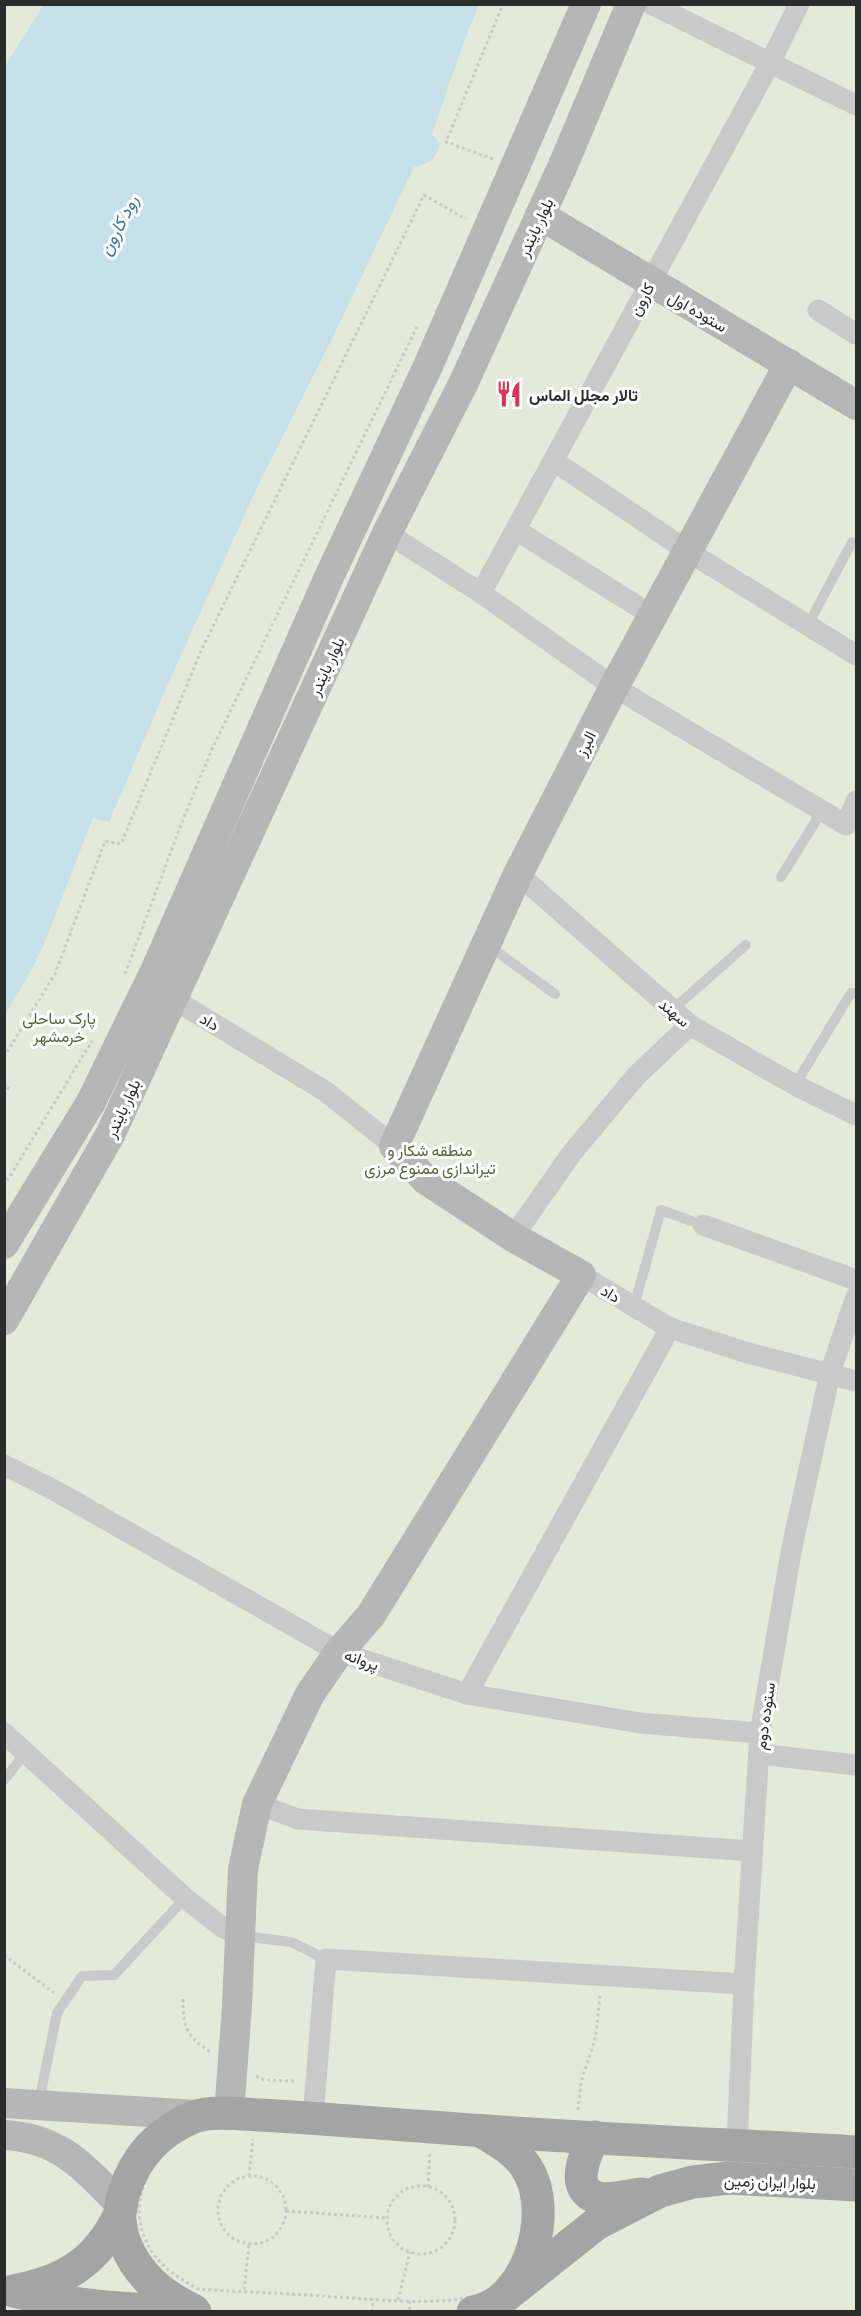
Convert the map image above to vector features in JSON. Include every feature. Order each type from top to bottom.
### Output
[{"type":"main road","name":"بلوار ایران زمین","points":[[197,2115],[242,2120],[314,2117],[431,2136],[479,2130],[856,2152]]},
{"type":"main road","points":[[9,2290],[40,2286],[62,2278],[84,2262],[120,2210],[135,2165],[153,2142],[175,2125],[197,2115]]},
{"type":"main road","points":[[479,2130],[507,2146],[525,2165],[533,2182],[538,2204],[535,2246],[523,2270],[503,2298]]},
{"type":"main road","points":[[584,2137],[581,2172],[583,2183],[590,2193],[599,2198],[660,2191]]},
{"type":"main road","name":"بلوار ایران زمین","points":[[473,2312],[503,2298],[596,2224],[660,2191],[693,2182],[729,2178],[856,2185]]},
{"type":"main road","points":[[120,2210],[124,2242],[149,2283],[172,2300],[195,2312]]},
{"type":"main road","points":[[9,2290],[58,2302],[100,2308],[195,2312]]},
{"type":"street","name":"بلوار بایندر","points":[[4,1244],[91,1102],[155,972],[329,577],[428,366],[586,4]]},
{"type":"street","name":"بلوار بایندر","points":[[4,1320],[110,1135],[387,533],[464,382],[540,215],[631,4]]},
{"type":"street","points":[[651,4],[856,105]]},
{"type":"street","name":"کارون","points":[[481,593],[770,63],[799,4]]},
{"type":"street","name":"ستوده اول","points":[[540,215],[856,405]]},
{"type":"street","points":[[818,310],[856,334]]},
{"type":"street","name":"البرز","points":[[397,1139],[518,874],[614,687],[789,364]]},
{"type":"street","points":[[554,461],[689,552],[856,655]]},
{"type":"street","points":[[516,530],[653,616]]},
{"type":"street","points":[[387,533],[481,593],[614,687],[846,825],[856,801]]},
{"type":"street","points":[[329,577],[361,591]]},
{"type":"street","name":"سهند","points":[[518,874],[690,1025],[795,1085],[856,1115]]},
{"type":"street","name":"داد","points":[[173,999],[325,1091],[397,1139],[426,1180],[513,1237],[670,1328],[747,1353],[830,1373],[856,1382]]},
{"type":"street","points":[[513,1237],[572,1153],[636,1076],[690,1025]]},
{"type":"street","points":[[702,1225],[856,1280]]},
{"type":"street","points":[[242,2120],[240,1936],[243,1869],[257,1804],[310,1694],[339,1652],[371,1615],[580,1275]]},
{"type":"street","name":"ستوده دوم","points":[[737,2145],[744,1984],[760,1744],[792,1547],[830,1373],[856,1297]]},
{"type":"street","points":[[467,1694],[670,1328]]},
{"type":"street","name":"پروانه","points":[[4,1465],[54,1490],[339,1652],[467,1694],[760,1744],[856,1765]]},
{"type":"street","points":[[4,1733],[184,1898],[222,1927],[240,1936]]},
{"type":"street","points":[[257,1804],[298,1819],[752,1851]]},
{"type":"street","points":[[314,2117],[326,1959],[744,1984]]},
{"type":"street","points":[[4,2103],[197,2115]]},
{"type":"street","points":[[4,2135],[34,2139],[59,2148],[84,2168],[120,2210]]},
{"type":"lane","points":[[808,625],[852,542]]},
{"type":"lane","points":[[781,877],[822,811]]},
{"type":"lane","points":[[486,944],[555,994]]},
{"type":"lane","points":[[672,1010],[746,945]]},
{"type":"lane","points":[[795,1085],[851,993],[856,994]]},
{"type":"lane","points":[[634,1306],[661,1210],[702,1225]]},
{"type":"lane","points":[[4,1780],[26,1752]]},
{"type":"lane","points":[[39,2105],[57,2013],[82,1976],[114,1976],[184,1898]]},
{"type":"lane","points":[[240,1936],[291,1942],[326,1959]]},
{"type":"path","points":[[500,162],[446,142],[503,4]]},
{"type":"path","points":[[4,1057],[55,975],[105,841],[121,844],[201,651],[424,195],[468,219]]},
{"type":"path","points":[[122,982],[212,749],[417,325]]},
{"type":"path","points":[[4,1186],[97,1032]]},
{"type":"path","points":[[4,1084],[9,1087],[4,1094]]},
{"type":"path","points":[[4,1955],[65,2001]]},
{"type":"path","points":[[584,2137],[581,2082],[596,2036],[602,1976]]},
{"type":"path","points":[[242,2120],[249,2176]]},
{"type":"path","points":[[242,2120],[431,2136],[466,2136],[486,2145],[507,2159],[520,2174],[530,2194],[531,2235],[524,2254],[511,2273],[489,2290],[463,2299],[409,2301],[198,2289],[160,2262],[147,2242],[140,2224],[139,2205],[142,2185],[151,2168],[172,2146],[194,2133],[220,2125],[242,2120]]},
{"type":"path","points":[[428,2187],[431,2136]]},
{"type":"path","points":[[249,2176],[266,2179],[276,2186],[283,2195],[286,2211],[280,2229],[272,2238],[249,2245],[238,2242],[228,2235],[221,2225],[218,2202],[223,2191],[232,2182],[249,2176]]},
{"type":"path","points":[[411,2187],[428,2187],[435,2188],[445,2195],[452,2205],[455,2216],[454,2228],[449,2239],[441,2247],[430,2253],[418,2254],[397,2244],[390,2235],[387,2211],[392,2200],[401,2192],[411,2187]]},
{"type":"path","points":[[286,2211],[387,2218]]},
{"type":"path","points":[[244,2291],[249,2245]]},
{"type":"path","points":[[398,2300],[410,2252]]},
{"type":"path","points":[[372,2312],[373,2299]]},
{"type":"path","points":[[409,2301],[410,2312]]},
{"type":"green space","name":"منطقه شکار و تیراندازی ممنوع مرزی","points":[[5,5],[856,5],[856,2311],[5,2312]]},
{"type":"water","name":"رود کارون","points":[[43,5],[479,5],[432,134],[440,144],[436,154],[428,163],[414,167],[330,343],[260,481],[168,684],[109,822],[93,818],[44,944],[5,1015],[4,68]]},
{"type":"place","name":"تالار مجلل الماس","points":[[509,394]]},
{"type":"park label","name":"پارک ساحلی خرمشهر","points":[[59,1026]]}]
